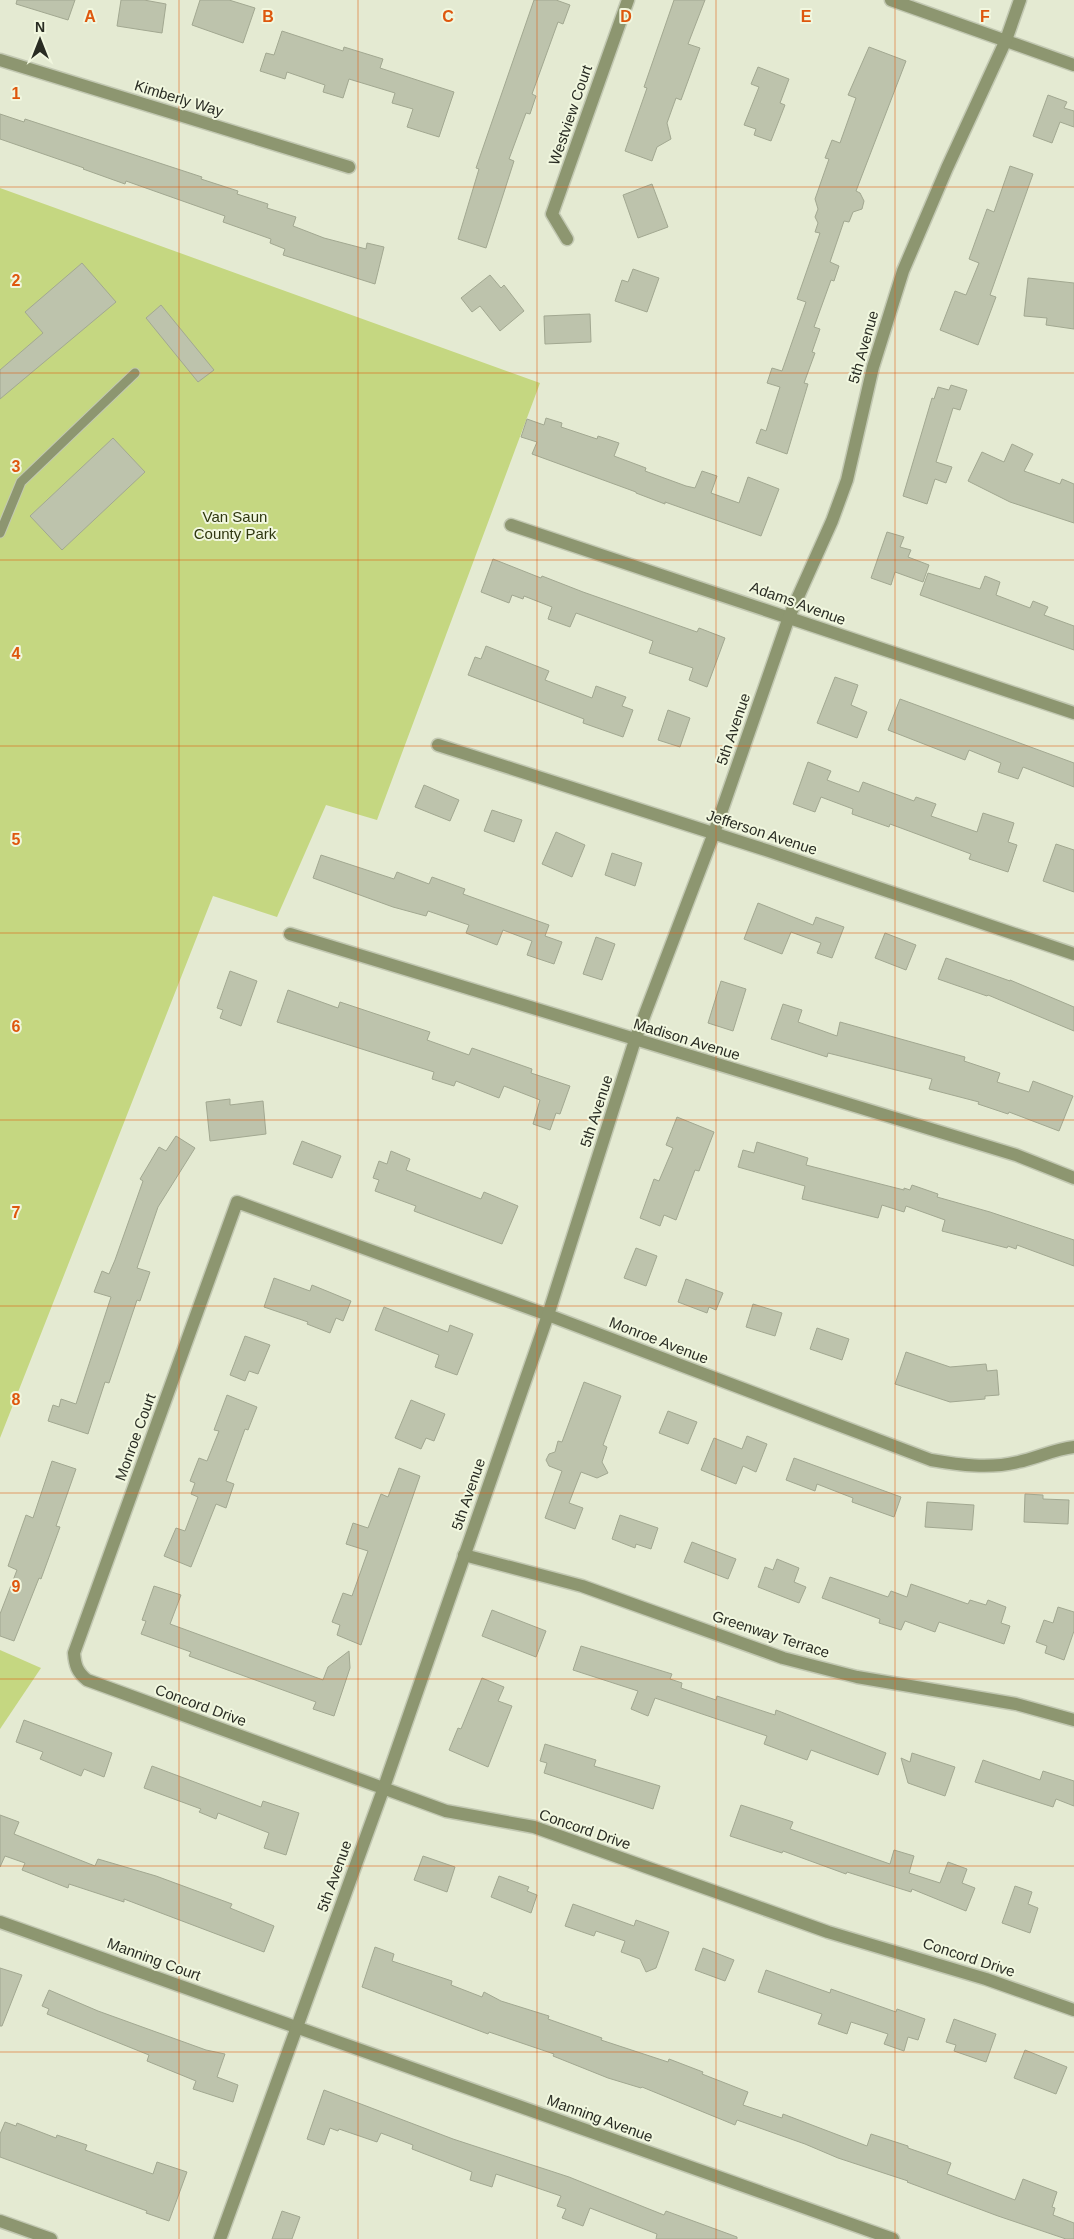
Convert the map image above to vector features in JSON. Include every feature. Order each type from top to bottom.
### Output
[{"type":"street","name":"Westview Court","points":[[567,239],[552,214],[628,0]]},
{"type":"street","points":[[891,0],[1074,65]]},
{"type":"street","name":"5th Avenue","points":[[220,2239],[383,1790],[548,1315],[635,1040],[714,833],[789,617],[832,521],[847,480],[873,367],[903,271],[947,168],[1006,40],[1020,0]]},
{"type":"street","name":"Kimberly Way","points":[[0,60],[350,167]]},
{"type":"street","name":"Adams Avenue","points":[[511,525],[1074,713]]},
{"type":"street","name":"Jefferson Avenue","points":[[438,745],[714,833],[1074,954]]},
{"type":"street","name":"Madison Avenue","points":[[290,934],[1016,1155],[1074,1178]]},
{"type":"street","name":"Monroe Avenue","points":[[237,1202],[548,1315],[931,1460],[962,1466],[992,1466],[1018,1463],[1074,1447]]},
{"type":"street","name":"Monroe Court","points":[[86,1680],[80,1675],[74,1665],[74,1653],[237,1202]]},
{"type":"street","name":"Greenway Terrace","points":[[464,1556],[582,1586],[783,1658],[857,1677],[1016,1704],[1074,1720]]},
{"type":"street","name":"Concord Drive","points":[[86,1680],[383,1790],[446,1811],[534,1827],[828,1932],[968,1973],[1074,2010]]},
{"type":"street","name":"Manning Court","points":[[0,1922],[297,2027]]},
{"type":"street","name":"Manning Avenue","points":[[297,2027],[893,2239]]},
{"type":"street","points":[[0,2221],[51,2239]]},
{"type":"lane","points":[[0,533],[21,482],[135,373]]},
{"type":"green space","name":"Van Saun County Park","points":[[0,188],[540,383],[377,820],[326,805],[277,917],[213,896],[0,1438]]},
{"type":"green space","points":[[0,1650],[41,1668],[0,1729]]},
{"type":"building","points":[[17,0],[75,0],[68,20],[16,4]]},
{"type":"building","points":[[121,0],[144,0],[166,4],[162,33],[117,26]]},
{"type":"building","points":[[200,0],[229,0],[255,8],[243,43],[192,25]]},
{"type":"building","points":[[534,0],[556,0],[570,5],[563,24],[558,22],[532,94],[536,96],[530,114],[526,113],[509,159],[514,161],[486,248],[458,239],[479,169],[476,168]]},
{"type":"building","points":[[674,0],[705,0],[688,44],[700,48],[681,100],[676,98],[667,123],[671,139],[657,147],[652,161],[625,151],[647,88],[644,87]]},
{"type":"building","points":[[282,31],[343,51],[344,47],[383,59],[380,68],[454,92],[439,137],[407,127],[413,109],[392,103],[395,93],[349,79],[343,98],[323,92],[325,85],[287,72],[285,79],[260,71],[266,53],[274,55]]},
{"type":"building","points":[[869,47],[906,61],[856,191],[860,193],[864,201],[862,209],[853,212],[849,222],[844,221],[830,262],[839,266],[834,281],[831,280],[814,327],[820,329],[812,352],[815,353],[804,383],[808,384],[787,454],[756,443],[761,429],[766,431],[780,387],[767,383],[772,368],[782,371],[806,302],[797,299],[820,233],[815,232],[818,223],[815,217],[818,209],[815,199],[829,159],[825,158],[832,140],[840,143],[856,98],[848,95]]},
{"type":"building","points":[[758,67],[789,79],[780,103],[785,105],[771,141],[754,135],[756,129],[744,125],[759,87],[751,84]]},
{"type":"building","points":[[1048,95],[1067,102],[1064,108],[1074,111],[1074,127],[1060,122],[1052,143],[1033,136]]},
{"type":"building","points":[[0,114],[24,122],[25,119],[202,177],[201,179],[238,191],[237,194],[268,204],[267,208],[296,217],[293,226],[324,238],[366,249],[367,243],[384,247],[375,284],[283,255],[285,249],[270,243],[271,239],[223,222],[225,216],[126,181],[125,184],[0,139]]},
{"type":"building","points":[[1010,166],[1033,174],[990,295],[996,297],[978,345],[940,330],[955,291],[966,295],[979,263],[969,259],[987,209],[994,212]]},
{"type":"building","points":[[652,184],[668,227],[638,238],[623,195]]},
{"type":"building","points":[[82,263],[116,302],[0,399],[0,370],[43,333],[25,312]]},
{"type":"building","points":[[633,269],[659,278],[647,312],[615,301],[622,280],[628,282]]},
{"type":"building","points":[[490,275],[501,288],[504,285],[524,311],[500,331],[480,306],[472,312],[461,298]]},
{"type":"building","points":[[1028,278],[1074,283],[1074,329],[1046,325],[1047,318],[1024,316]]},
{"type":"building","points":[[161,305],[214,370],[198,382],[146,318]]},
{"type":"building","points":[[590,314],[591,342],[545,344],[544,316]]},
{"type":"building","points":[[951,385],[967,390],[960,410],[953,408],[936,462],[952,467],[946,483],[935,479],[927,504],[903,496],[932,398],[934,399],[938,387],[949,390]]},
{"type":"building","points":[[546,418],[562,423],[561,427],[597,439],[598,436],[619,443],[614,456],[646,468],[645,471],[686,486],[695,488],[702,471],[717,476],[711,493],[739,503],[748,477],[779,489],[761,536],[665,502],[665,504],[532,454],[537,442],[521,437],[527,419],[544,425]]},
{"type":"building","points":[[113,438],[145,472],[62,550],[30,516]]},
{"type":"building","points":[[1012,444],[1033,454],[1024,471],[1060,484],[1062,479],[1074,484],[1074,523],[1010,502],[968,481],[982,452],[1004,462]]},
{"type":"building","points":[[887,532],[904,537],[900,547],[911,550],[908,557],[929,565],[923,582],[895,572],[891,585],[871,578]]},
{"type":"building","points":[[493,559],[541,578],[542,576],[697,632],[699,628],[725,638],[707,687],[689,680],[693,668],[649,653],[653,641],[576,613],[570,627],[548,619],[552,607],[524,596],[523,599],[512,595],[509,603],[481,592]]},
{"type":"building","points":[[928,573],[980,589],[985,576],[1000,582],[996,595],[1030,608],[1033,601],[1048,607],[1044,615],[1074,626],[1074,650],[920,595]]},
{"type":"building","points":[[486,646],[549,671],[545,680],[592,698],[596,686],[626,697],[622,706],[633,710],[623,737],[583,723],[584,719],[468,675],[475,657],[481,659]]},
{"type":"building","points":[[835,677],[858,685],[851,705],[867,712],[857,738],[817,723]]},
{"type":"building","points":[[900,699],[1074,763],[1074,787],[1023,767],[1018,779],[998,772],[1001,763],[969,750],[965,760],[888,730]]},
{"type":"building","points":[[668,710],[690,718],[680,747],[658,740]]},
{"type":"building","points":[[808,762],[831,771],[827,780],[859,792],[863,782],[914,801],[916,797],[936,804],[931,816],[977,832],[983,813],[1014,823],[1008,842],[1017,845],[1008,872],[969,859],[971,854],[890,824],[889,827],[852,814],[853,809],[821,797],[815,812],[793,804]]},
{"type":"building","points":[[424,785],[459,800],[450,821],[415,807]]},
{"type":"building","points":[[492,810],[522,820],[514,842],[484,831]]},
{"type":"building","points":[[556,832],[585,845],[572,877],[542,864]]},
{"type":"building","points":[[1056,844],[1074,850],[1074,892],[1043,881]]},
{"type":"building","points":[[612,853],[642,863],[635,886],[605,875]]},
{"type":"building","points":[[321,855],[394,879],[397,872],[429,884],[432,877],[465,889],[463,894],[549,925],[545,936],[562,942],[554,964],[527,955],[532,941],[503,930],[497,945],[466,933],[469,925],[428,911],[426,916],[393,907],[313,878]]},
{"type":"building","points":[[758,903],[813,925],[816,917],[844,927],[832,958],[817,953],[821,943],[791,932],[782,954],[744,939]]},
{"type":"building","points":[[885,933],[916,945],[906,970],[875,958]]},
{"type":"building","points":[[596,937],[615,944],[602,980],[583,974]]},
{"type":"building","points":[[946,958],[1010,980],[1074,1007],[1074,1031],[988,995],[938,979]]},
{"type":"building","points":[[230,971],[257,981],[241,1026],[220,1018],[223,1010],[217,1008]]},
{"type":"building","points":[[721,981],[746,989],[733,1031],[708,1023]]},
{"type":"building","points":[[288,990],[338,1008],[340,1002],[430,1032],[427,1040],[469,1055],[472,1048],[532,1069],[531,1073],[570,1086],[560,1114],[556,1113],[550,1130],[533,1124],[540,1100],[504,1086],[499,1098],[456,1081],[454,1086],[432,1079],[434,1072],[277,1022]]},
{"type":"building","points":[[783,1004],[802,1010],[798,1022],[837,1036],[840,1022],[965,1057],[964,1061],[1000,1073],[997,1082],[1029,1092],[1033,1081],[1073,1096],[1059,1131],[1009,1112],[1008,1114],[978,1104],[979,1102],[929,1089],[932,1079],[828,1053],[827,1057],[771,1039]]},
{"type":"building","points":[[230,1099],[230,1105],[263,1101],[266,1134],[210,1141],[206,1102]]},
{"type":"building","points":[[677,1117],[714,1132],[699,1171],[695,1170],[676,1220],[664,1215],[660,1226],[640,1218],[654,1179],[659,1181],[673,1148],[666,1145]]},
{"type":"building","points":[[176,1136],[195,1148],[158,1207],[137,1268],[150,1272],[140,1301],[137,1300],[109,1383],[105,1382],[88,1434],[48,1421],[53,1405],[59,1407],[61,1399],[76,1404],[111,1297],[94,1292],[102,1271],[109,1274],[115,1260],[143,1181],[140,1179],[159,1147],[166,1151]]},
{"type":"building","points":[[302,1141],[341,1156],[332,1178],[293,1164]]},
{"type":"building","points":[[757,1142],[808,1158],[806,1165],[904,1190],[904,1188],[910,1190],[912,1185],[938,1194],[937,1197],[990,1212],[1074,1240],[1074,1266],[1017,1245],[1016,1249],[1008,1246],[1007,1248],[942,1231],[945,1220],[906,1206],[904,1212],[882,1205],[878,1218],[802,1199],[805,1186],[738,1167],[743,1150],[754,1153]]},
{"type":"building","points":[[391,1151],[410,1159],[406,1170],[481,1199],[484,1192],[518,1206],[502,1244],[414,1211],[416,1206],[375,1191],[379,1180],[373,1178],[379,1161],[387,1164]]},
{"type":"building","points":[[636,1248],[657,1256],[646,1286],[624,1278]]},
{"type":"building","points":[[274,1278],[310,1291],[312,1285],[351,1301],[343,1321],[336,1318],[330,1333],[307,1324],[308,1322],[264,1307]]},
{"type":"building","points":[[686,1279],[723,1293],[716,1310],[709,1307],[707,1313],[678,1302]]},
{"type":"building","points":[[753,1304],[782,1313],[775,1336],[746,1327]]},
{"type":"building","points":[[384,1307],[448,1332],[450,1325],[473,1334],[457,1375],[435,1367],[439,1355],[375,1330]]},
{"type":"building","points":[[817,1328],[849,1339],[842,1360],[810,1349]]},
{"type":"building","points":[[245,1336],[270,1345],[258,1374],[249,1371],[245,1381],[230,1375]]},
{"type":"building","points":[[906,1352],[950,1367],[986,1364],[987,1371],[997,1370],[999,1395],[985,1396],[985,1399],[950,1402],[895,1384]]},
{"type":"building","points":[[584,1382],[621,1396],[603,1445],[607,1447],[602,1462],[608,1473],[597,1478],[581,1472],[569,1503],[583,1508],[575,1529],[545,1518],[562,1471],[549,1466],[546,1460],[549,1454],[555,1452],[558,1441],[562,1442]]},
{"type":"building","points":[[227,1395],[257,1407],[248,1430],[245,1429],[226,1481],[234,1484],[226,1508],[216,1504],[191,1567],[164,1556],[176,1528],[185,1531],[198,1497],[191,1494],[195,1483],[190,1481],[199,1458],[207,1461],[219,1431],[214,1430]]},
{"type":"building","points":[[411,1400],[445,1414],[434,1441],[426,1438],[421,1449],[395,1438]]},
{"type":"building","points":[[668,1411],[697,1422],[688,1444],[659,1433]]},
{"type":"building","points":[[747,1436],[767,1444],[756,1472],[743,1466],[736,1484],[701,1470],[714,1438],[742,1449]]},
{"type":"building","points":[[794,1458],[901,1497],[894,1517],[852,1502],[853,1498],[817,1484],[815,1491],[786,1480]]},
{"type":"building","points":[[52,1461],[76,1469],[56,1526],[60,1527],[41,1579],[39,1578],[14,1641],[0,1636],[0,1614],[17,1570],[8,1566],[26,1515],[33,1518]]},
{"type":"building","points":[[399,1468],[420,1476],[361,1645],[337,1635],[340,1625],[332,1622],[343,1593],[352,1596],[368,1551],[346,1544],[353,1523],[368,1528],[381,1494],[388,1497]]},
{"type":"building","points":[[1025,1494],[1043,1495],[1043,1499],[1069,1500],[1068,1524],[1024,1522]]},
{"type":"building","points":[[927,1502],[974,1505],[972,1530],[925,1527]]},
{"type":"building","points":[[620,1515],[658,1528],[651,1549],[636,1544],[635,1548],[612,1539]]},
{"type":"building","points":[[692,1542],[736,1559],[728,1579],[684,1562]]},
{"type":"building","points":[[777,1559],[799,1568],[794,1582],[806,1587],[799,1603],[758,1587],[765,1567],[773,1570]]},
{"type":"building","points":[[830,1577],[888,1597],[891,1591],[907,1597],[911,1584],[968,1604],[970,1600],[986,1605],[988,1600],[1006,1607],[1001,1623],[1010,1626],[1004,1644],[939,1622],[935,1632],[905,1621],[901,1630],[879,1623],[880,1619],[822,1598]]},
{"type":"building","points":[[154,1586],[181,1595],[170,1624],[323,1680],[328,1667],[349,1651],[350,1668],[334,1716],[313,1709],[316,1702],[189,1656],[191,1652],[141,1634],[146,1621],[142,1620]]},
{"type":"building","points":[[1058,1607],[1074,1612],[1074,1631],[1064,1660],[1045,1653],[1047,1646],[1036,1642],[1044,1620],[1053,1623]]},
{"type":"building","points":[[492,1610],[546,1631],[536,1657],[482,1636]]},
{"type":"building","points":[[581,1646],[672,1674],[670,1679],[682,1683],[681,1688],[716,1700],[717,1696],[775,1715],[776,1710],[886,1753],[878,1775],[811,1750],[807,1760],[764,1744],[767,1736],[655,1698],[648,1716],[631,1709],[638,1691],[573,1670]]},
{"type":"building","points":[[482,1678],[504,1687],[498,1701],[512,1706],[488,1767],[449,1750],[458,1728],[461,1729]]},
{"type":"building","points":[[24,1720],[112,1753],[104,1777],[84,1769],[81,1776],[40,1759],[43,1752],[16,1742]]},
{"type":"building","points":[[545,1744],[596,1760],[594,1766],[660,1786],[653,1809],[544,1773],[547,1763],[540,1761]]},
{"type":"building","points":[[912,1753],[955,1767],[945,1796],[908,1783],[901,1758],[910,1762]]},
{"type":"building","points":[[983,1760],[1040,1780],[1043,1771],[1074,1781],[1074,1806],[1056,1799],[1053,1807],[975,1782]]},
{"type":"building","points":[[152,1766],[261,1807],[263,1801],[299,1813],[286,1855],[264,1848],[269,1833],[218,1813],[216,1819],[199,1812],[201,1809],[144,1788]]},
{"type":"building","points":[[741,1805],[793,1822],[790,1829],[890,1864],[894,1850],[914,1856],[909,1873],[940,1883],[948,1862],[967,1869],[962,1883],[975,1888],[966,1911],[912,1889],[911,1892],[847,1872],[846,1874],[783,1851],[782,1853],[730,1836]]},
{"type":"building","points":[[0,1815],[19,1822],[14,1834],[95,1866],[98,1859],[156,1876],[232,1904],[230,1908],[274,1926],[264,1952],[124,1899],[124,1902],[69,1884],[68,1888],[22,1870],[25,1863],[5,1856],[0,1867]]},
{"type":"building","points":[[423,1856],[455,1867],[447,1892],[414,1880]]},
{"type":"building","points":[[499,1876],[529,1887],[527,1891],[537,1895],[531,1913],[491,1897]]},
{"type":"building","points":[[1015,1886],[1032,1892],[1028,1904],[1038,1908],[1030,1933],[1002,1923]]},
{"type":"building","points":[[573,1904],[634,1926],[636,1920],[669,1932],[656,1968],[646,1972],[640,1959],[621,1952],[625,1941],[596,1931],[594,1936],[565,1926]]},
{"type":"building","points":[[375,1947],[394,1954],[392,1961],[452,1981],[451,1985],[482,1997],[484,1992],[501,2001],[549,2016],[548,2019],[602,2038],[601,2040],[668,2062],[669,2059],[703,2072],[702,2074],[748,2092],[743,2105],[782,2118],[783,2114],[867,2146],[871,2134],[908,2146],[908,2148],[951,2163],[947,2174],[1015,2200],[1023,2179],[1057,2192],[1052,2207],[1055,2208],[1053,2215],[1074,2223],[1074,2239],[1066,2239],[998,2216],[908,2181],[838,2158],[737,2120],[735,2125],[642,2087],[608,2078],[553,2056],[554,2054],[489,2032],[488,2034],[362,1987]]},
{"type":"building","points":[[703,1948],[734,1960],[725,1981],[695,1970]]},
{"type":"building","points":[[0,1968],[22,1975],[2,2026],[0,2026]]},
{"type":"building","points":[[766,1970],[830,1993],[831,1989],[896,2012],[897,2009],[925,2019],[918,2040],[908,2037],[904,2051],[884,2044],[888,2034],[851,2022],[847,2034],[818,2024],[822,2014],[758,1992]]},
{"type":"building","points":[[49,1990],[98,2011],[206,2050],[225,2054],[217,2077],[238,2085],[233,2102],[193,2089],[196,2081],[147,2061],[149,2055],[47,2014],[49,2009],[42,2006]]},
{"type":"building","points":[[954,2019],[996,2034],[986,2062],[954,2051],[956,2045],[946,2042]]},
{"type":"building","points":[[1025,2050],[1067,2067],[1056,2094],[1014,2078]]},
{"type":"building","points":[[324,2090],[453,2139],[569,2177],[664,2215],[666,2211],[737,2237],[737,2239],[656,2239],[657,2234],[590,2208],[583,2226],[562,2218],[566,2209],[557,2206],[561,2196],[496,2174],[492,2187],[470,2180],[472,2172],[412,2149],[413,2145],[381,2133],[377,2142],[339,2129],[338,2131],[330,2128],[324,2145],[307,2139]]},
{"type":"building","points":[[5,2122],[16,2126],[17,2123],[56,2138],[57,2135],[87,2145],[85,2150],[153,2174],[157,2162],[187,2172],[169,2221],[146,2213],[147,2211],[0,2157],[0,2134]]},
{"type":"building","points":[[282,2211],[300,2217],[292,2239],[272,2239]]}]
